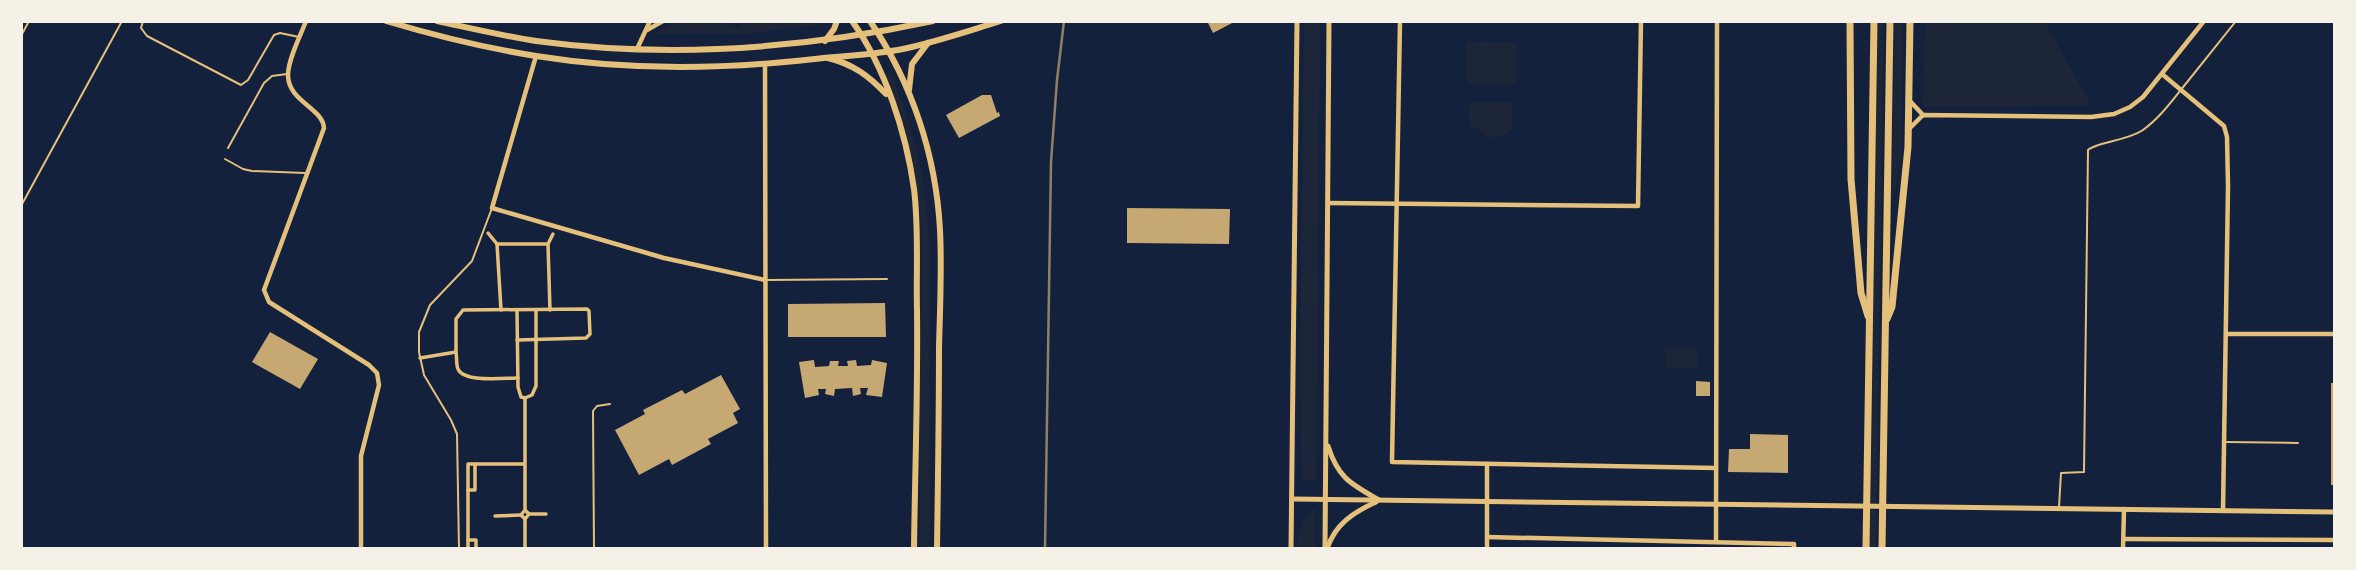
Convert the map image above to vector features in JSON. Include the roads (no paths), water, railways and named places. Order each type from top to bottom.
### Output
[{"type":"highway","points":[[1850,21],[1851,179],[1861,292],[1869,319]]},
{"type":"highway","points":[[1866,549],[1874,21]]},
{"type":"highway","points":[[1882,549],[1890,21]]},
{"type":"highway","points":[[1885,323],[1892,307],[1902,213],[1908,130],[1910,21]]},
{"type":"main road","points":[[386,21],[403,23],[466,43],[536,56],[670,66],[765,64],[873,54],[928,43],[1000,21]]},
{"type":"main road","points":[[437,21],[536,41],[636,50],[734,50],[825,41],[933,21]]},
{"type":"main road","points":[[825,41],[837,21]]},
{"type":"main road","points":[[852,21],[873,54],[890,98],[909,162],[914,190],[917,348],[914,549]]},
{"type":"main road","points":[[870,21],[890,51],[909,92],[931,163],[940,228],[937,549]]},
{"type":"main road","points":[[909,92],[912,64],[928,43]]},
{"type":"main road","points":[[828,58],[855,67],[890,98]]},
{"type":"street","points":[[306,21],[288,74],[294,92],[325,125],[264,290],[269,302],[354,354],[373,368],[379,377],[361,456],[361,549]]},
{"type":"street","points":[[636,50],[650,21]]},
{"type":"street","points":[[646,30],[663,21]]},
{"type":"street","points":[[1291,549],[1297,21]]},
{"type":"street","points":[[1326,549],[1329,21]]},
{"type":"street","points":[[1399,21],[1392,462],[1716,468]]},
{"type":"street","points":[[1328,203],[1638,206],[1641,21]]},
{"type":"street","points":[[1716,542],[1717,21]]},
{"type":"street","points":[[1908,130],[1923,115],[2091,117],[2123,111],[2137,102],[2204,21]]},
{"type":"street","points":[[536,56],[492,208],[664,258],[765,280]]},
{"type":"street","points":[[765,64],[765,549]]},
{"type":"street","points":[[2162,74],[2221,121],[2227,137],[2227,334],[2223,511]]},
{"type":"street","points":[[1909,100],[1923,115]]},
{"type":"street","points":[[488,233],[497,244],[501,310]]},
{"type":"street","points":[[550,310],[548,244],[553,234]]},
{"type":"street","points":[[497,244],[548,244]]},
{"type":"street","points":[[517,341],[586,338],[590,334],[590,315],[587,309],[463,310],[459,313],[456,319],[456,352],[458,369],[464,376],[518,378]]},
{"type":"street","points":[[517,310],[519,393],[525,398]]},
{"type":"street","points":[[525,398],[532,395],[536,386],[536,310]]},
{"type":"street","points":[[2227,334],[2335,334]]},
{"type":"street","points":[[420,358],[456,352]]},
{"type":"street","points":[[521,515],[525,510],[525,398]]},
{"type":"street","points":[[1326,440],[1336,467],[1345,480],[1379,500]]},
{"type":"street","points":[[468,549],[468,490],[475,490],[475,464],[525,464]]},
{"type":"street","points":[[1487,464],[1487,549]]},
{"type":"street","points":[[1292,499],[2335,512]]},
{"type":"street","points":[[1326,549],[1342,523],[1354,513],[1379,500]]},
{"type":"street","points":[[2123,549],[2124,509]]},
{"type":"street","points":[[525,510],[529,514],[545,514]]},
{"type":"street","points":[[525,549],[525,519],[529,514]]},
{"type":"street","points":[[495,516],[521,515],[525,519]]},
{"type":"street","points":[[1487,537],[1716,542],[1794,547]]},
{"type":"street","points":[[2124,539],[2335,540]]},
{"type":"street","points":[[468,540],[476,540],[476,549]]},
{"type":"lane","points":[[21,36],[29,21]]},
{"type":"lane","points":[[21,206],[122,21]]},
{"type":"lane","points":[[143,21],[141,28],[147,36],[241,85],[248,80],[274,35],[280,33],[300,37]]},
{"type":"lane","points":[[2059,508],[2061,473],[2084,472],[2087,152],[2092,146],[2120,141],[2143,130],[2160,115],[2236,21]]},
{"type":"lane","points":[[228,148],[264,82],[272,76],[288,74]]},
{"type":"lane","points":[[225,159],[252,171],[307,173]]},
{"type":"lane","points":[[459,549],[457,434],[452,420],[426,379],[420,358],[419,332],[433,300],[471,261],[492,208]]},
{"type":"lane","points":[[765,280],[887,279]]},
{"type":"lane","points":[[594,549],[593,411],[597,406],[610,404]]},
{"type":"lane","points":[[2225,442],[2298,443]]},
{"type":"railway","points":[[1045,549],[1051,162],[1064,21]]}]
